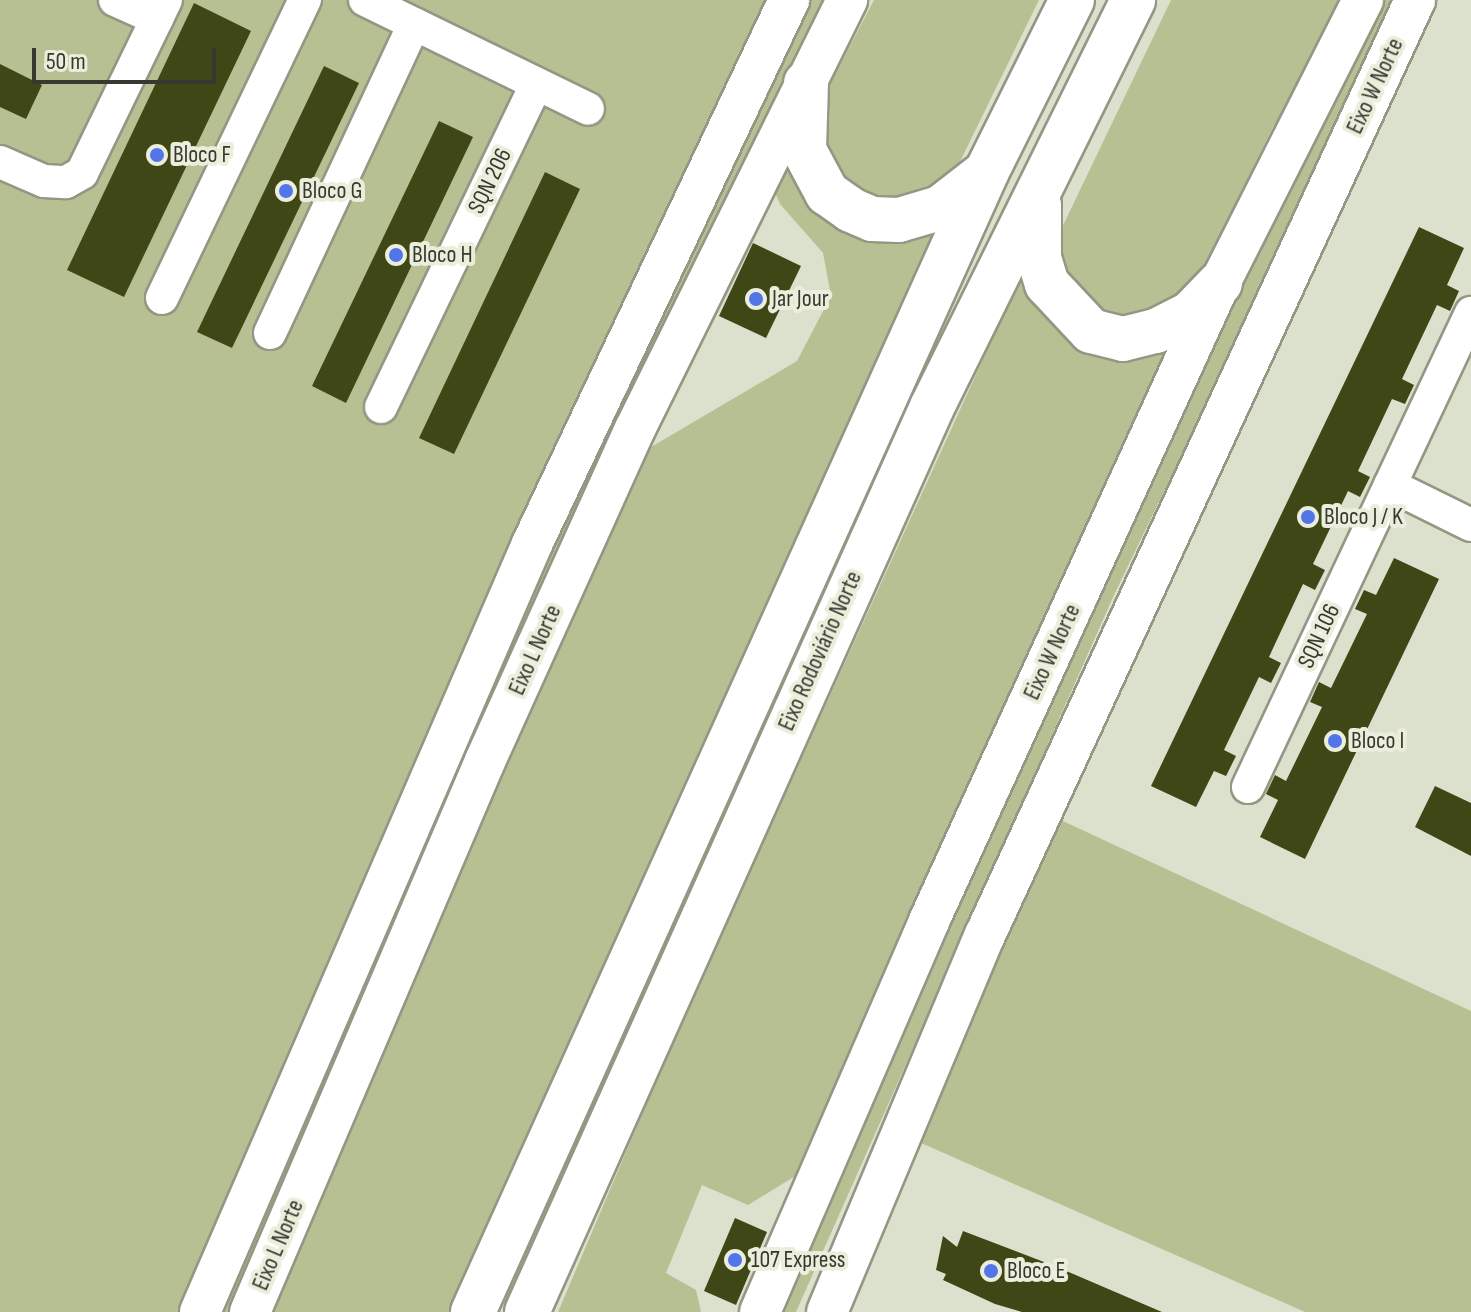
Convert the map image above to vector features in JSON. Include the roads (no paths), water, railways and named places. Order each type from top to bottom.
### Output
[{"type":"highway","name":"Eixo Rodoviário Norte","points":[[473,1312],[987,171],[1072,0]]},
{"type":"highway","name":"Eixo Rodoviário Norte","points":[[527,1312],[932,407],[1039,201],[1133,0]]},
{"type":"highway","points":[[806,83],[804,150],[827,193],[851,210],[899,220],[940,208],[987,171]]},
{"type":"highway","points":[[1039,201],[1039,258],[1047,284],[1091,331],[1123,339],[1156,331],[1190,314],[1220,283]]},
{"type":"main road","name":"Eixo L Norte","points":[[200,1312],[525,558],[789,0]]},
{"type":"main road","name":"Eixo L Norte","points":[[250,1312],[629,444],[847,0]]},
{"type":"main road","name":"Eixo W Norte","points":[[760,1312],[929,921],[1220,283],[1363,0]]},
{"type":"main road","points":[[1411,9],[1444,0]]},
{"type":"main road","name":"Eixo W Norte","points":[[827,1312],[985,935],[1411,9]]},
{"type":"street","points":[[0,162],[44,181],[66,182],[82,173],[162,10],[115,0]]},
{"type":"street","points":[[162,298],[305,0]]},
{"type":"street","points":[[365,0],[588,109]]},
{"type":"street","points":[[270,333],[414,24]]},
{"type":"street","name":"SQN 206","points":[[381,407],[536,85]]},
{"type":"street","name":"SQN 106","points":[[1248,787],[1471,313]]},
{"type":"street","points":[[1390,485],[1471,525]]},
{"type":"place","name":"Bloco F","points":[[157,155]]},
{"type":"place","name":"Bloco G","points":[[286,191]]},
{"type":"place","name":"Bloco H","points":[[396,255]]},
{"type":"place","name":"Jar Jour","points":[[756,299]]},
{"type":"place","name":"Bloco J / K","points":[[1308,517]]},
{"type":"place","name":"Bloco I","points":[[1335,741]]},
{"type":"place","name":"107 Express","points":[[735,1260]]},
{"type":"place","name":"Bloco E","points":[[991,1271]]}]
